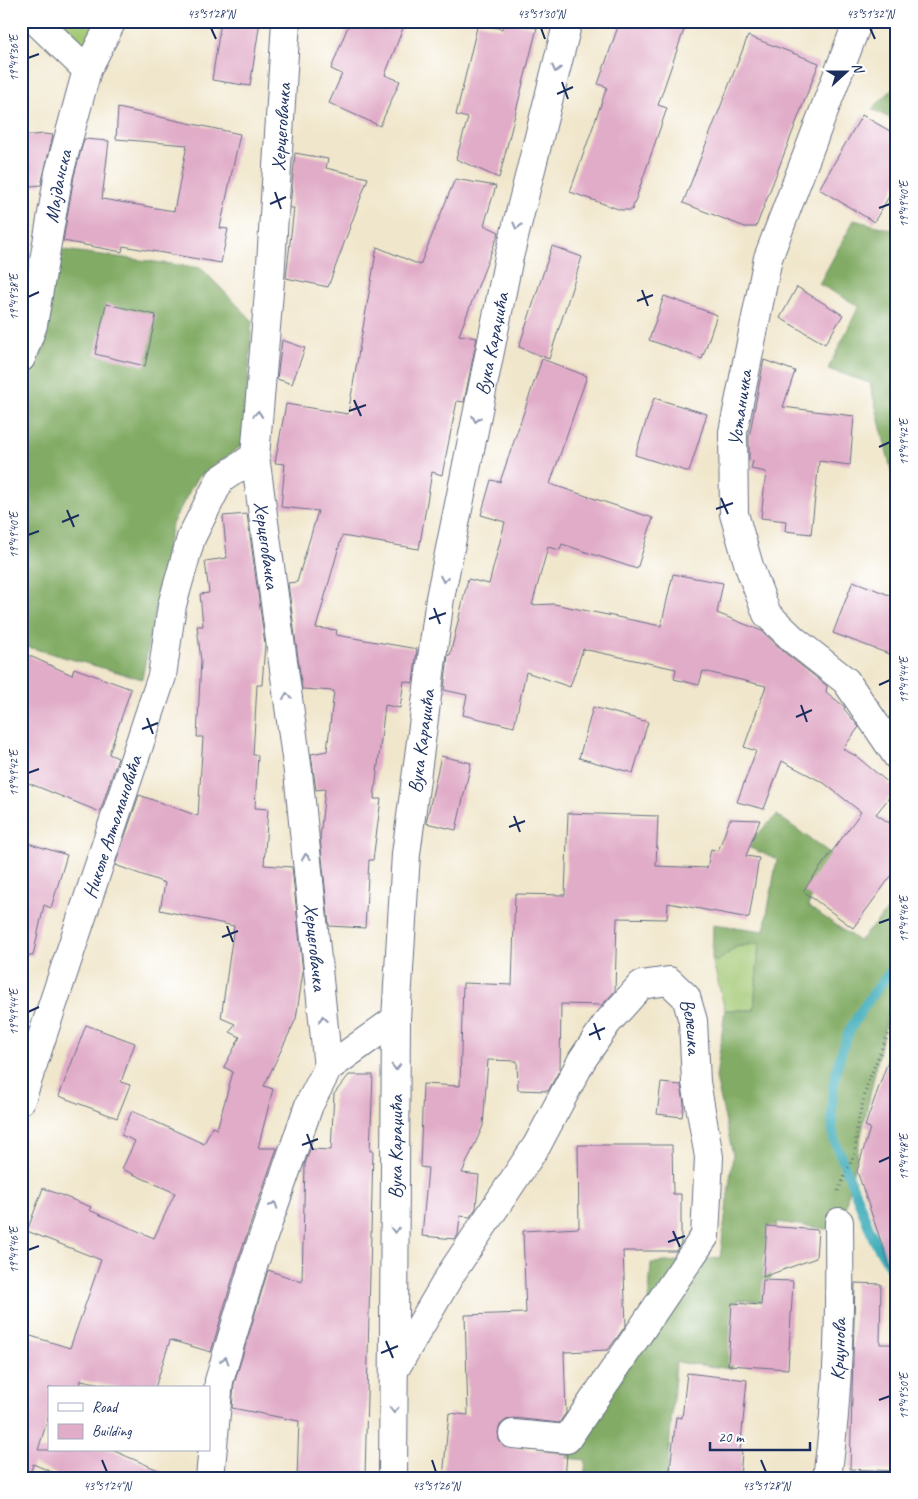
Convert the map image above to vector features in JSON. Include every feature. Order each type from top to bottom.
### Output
[{"type":"street","points":[[36,21],[88,70]]},
{"type":"street","name":"Мајданска","points":[[21,358],[33,325],[59,173],[88,70],[112,21]]},
{"type":"street","name":"Херцеговачка","points":[[286,21],[270,270],[254,456],[298,772],[328,1068]]},
{"type":"street","name":"Вука Караџића","points":[[393,1478],[396,1019],[406,854],[440,598],[509,257],[568,21]]},
{"type":"street","name":"Устаничка","points":[[858,21],[768,258],[733,432],[734,514],[767,614],[794,640],[846,682],[897,756]]},
{"type":"street","name":"Николе Алтомановића","points":[[21,1100],[162,676],[172,605],[191,538],[220,480],[254,456]]},
{"type":"street","name":"Велешка","points":[[394,1370],[452,1272],[537,1145],[582,1060],[607,1023],[641,985],[669,981],[686,997],[693,1021],[696,1082],[709,1156],[705,1236],[567,1439],[513,1434]]},
{"type":"street","points":[[210,1478],[222,1372],[254,1264],[309,1105],[328,1068],[396,1019]]},
{"type":"street","name":"Крцунова","points":[[827,1478],[836,1400],[840,1298],[839,1222]]},
{"type":"path","points":[[840,1184],[852,1163],[868,1082],[885,1041],[897,1019]]},
{"type":"green space","points":[[51,21],[96,21],[101,26],[87,42],[79,45]]},
{"type":"green space","points":[[897,85],[897,122],[872,109]]},
{"type":"green space","points":[[854,220],[897,231],[897,457],[894,482],[870,383],[828,369],[859,306],[819,284]]},
{"type":"green space","points":[[56,249],[201,268],[252,320],[244,444],[196,479],[172,524],[142,679],[21,645],[21,359]]},
{"type":"green space","points":[[777,815],[830,853],[808,906],[859,941],[897,900],[897,1001],[890,1004],[840,1231],[777,1222],[768,1302],[738,1300],[732,1369],[676,1362],[667,1478],[584,1478],[586,1460],[524,1454],[592,1439],[595,1373],[647,1323],[651,1263],[720,1258],[733,1155],[716,1078],[725,1010],[754,1010],[759,943],[736,947],[717,962],[712,958],[713,924],[764,931],[777,859],[745,846]]},
{"type":"green space","points":[[759,943],[754,1010],[725,1010],[712,958],[717,962],[736,947]]},
{"type":"building","points":[[221,21],[260,21],[250,86],[212,80]]},
{"type":"building","points":[[350,21],[385,21],[403,28],[385,75],[400,81],[380,126],[329,103],[342,74],[331,69]]},
{"type":"building","points":[[505,21],[537,28],[499,178],[456,159],[468,118],[456,115],[478,23],[502,29]]},
{"type":"building","points":[[620,21],[687,21],[658,105],[667,108],[632,210],[621,210],[570,192],[607,87],[598,84]]},
{"type":"building","points":[[748,36],[819,63],[756,227],[745,227],[683,203]]},
{"type":"building","points":[[118,108],[240,134],[220,228],[228,229],[221,263],[123,246],[122,252],[63,241],[74,176],[84,139],[109,141],[102,199],[174,211],[187,145],[116,139]]},
{"type":"building","points":[[862,115],[897,135],[897,183],[874,222],[819,189]]},
{"type":"building","points":[[53,135],[41,185],[21,187],[21,136]]},
{"type":"building","points":[[295,153],[328,159],[326,168],[368,178],[328,287],[286,278],[294,208],[290,208]]},
{"type":"building","points":[[455,179],[496,186],[484,225],[499,232],[459,335],[477,338],[464,402],[457,401],[442,475],[432,472],[419,549],[342,536],[316,628],[337,630],[336,635],[417,649],[413,683],[404,681],[400,708],[385,705],[374,799],[381,799],[373,860],[369,860],[365,928],[329,926],[320,838],[325,789],[316,790],[311,754],[327,751],[334,691],[302,689],[288,583],[297,582],[318,511],[281,507],[285,464],[275,463],[286,404],[348,414],[377,247],[420,265]]},
{"type":"building","points":[[552,246],[582,257],[549,359],[519,347]]},
{"type":"building","points":[[797,287],[843,315],[825,344],[780,318]]},
{"type":"building","points":[[664,296],[717,315],[702,359],[649,340]]},
{"type":"building","points":[[106,304],[156,315],[145,366],[95,354]]},
{"type":"building","points":[[282,340],[305,348],[292,384],[277,379]]},
{"type":"building","points":[[542,359],[587,376],[550,484],[653,518],[637,569],[562,544],[560,550],[548,547],[532,605],[554,604],[661,626],[673,574],[723,583],[717,613],[762,631],[784,652],[827,686],[826,692],[845,707],[844,709],[859,727],[843,749],[856,756],[896,789],[876,814],[897,828],[897,868],[853,928],[803,891],[861,812],[824,783],[782,761],[764,809],[737,802],[756,751],[744,747],[766,686],[703,671],[699,685],[674,679],[676,669],[583,649],[570,687],[526,672],[514,727],[463,715],[467,695],[444,690],[448,655],[450,655],[468,579],[489,584],[505,522],[481,515],[491,480],[500,482]]},
{"type":"building","points":[[764,360],[795,371],[783,407],[854,416],[850,465],[819,461],[811,534],[785,531],[786,521],[761,518],[766,472],[751,469],[753,461],[749,460],[749,437]]},
{"type":"building","points":[[654,398],[707,414],[689,472],[635,455]]},
{"type":"building","points":[[247,514],[265,644],[262,685],[257,685],[253,755],[258,755],[255,808],[268,809],[264,865],[292,867],[303,972],[296,1019],[264,1086],[273,1089],[258,1148],[277,1148],[238,1260],[211,1352],[170,1340],[156,1386],[112,1386],[81,1380],[80,1386],[48,1386],[48,1418],[38,1450],[48,1450],[48,1452],[117,1452],[177,1478],[66,1478],[33,1464],[29,1478],[21,1478],[21,1333],[70,1348],[101,1260],[27,1231],[43,1188],[91,1207],[89,1210],[154,1238],[175,1193],[122,1169],[135,1141],[121,1135],[132,1111],[204,1144],[212,1127],[217,1129],[233,1072],[224,1067],[240,1037],[230,1032],[235,1024],[221,1018],[234,926],[160,910],[165,883],[115,865],[139,795],[198,816],[203,737],[197,737],[201,661],[197,626],[203,626],[200,594],[209,593],[205,561],[227,558],[223,516]]},
{"type":"building","points":[[853,581],[897,598],[897,657],[833,633]]},
{"type":"building","points":[[21,652],[72,675],[74,668],[131,689],[109,754],[118,758],[100,812],[21,780]]},
{"type":"building","points":[[593,707],[648,722],[633,773],[579,758]]},
{"type":"building","points":[[441,756],[471,763],[456,830],[426,823]]},
{"type":"building","points":[[568,813],[658,816],[656,866],[707,868],[711,849],[718,851],[730,819],[760,820],[746,856],[759,858],[749,918],[668,903],[667,919],[617,918],[615,991],[602,1005],[561,1004],[560,1069],[548,1091],[518,1090],[517,1061],[488,1060],[483,1126],[462,1173],[479,1175],[476,1208],[470,1217],[460,1216],[458,1235],[455,1239],[422,1236],[428,1168],[420,1167],[423,1084],[460,1086],[463,983],[512,985],[515,894],[565,895]]},
{"type":"building","points":[[21,841],[67,855],[51,908],[44,905],[33,956],[21,955]]},
{"type":"building","points":[[86,1025],[135,1043],[121,1082],[130,1085],[117,1118],[59,1096]]},
{"type":"building","points":[[893,1047],[897,1048],[897,1277],[893,1277],[857,1171],[870,1128],[865,1126]]},
{"type":"building","points":[[349,1075],[373,1075],[370,1151],[373,1151],[365,1478],[297,1478],[299,1421],[232,1408],[234,1384],[268,1270],[302,1282],[305,1164],[310,1149],[331,1150],[334,1094]]},
{"type":"building","points":[[661,1083],[681,1085],[684,1103],[682,1117],[657,1114]]},
{"type":"building","points":[[578,1145],[672,1145],[673,1194],[681,1194],[681,1243],[676,1251],[623,1251],[626,1325],[608,1350],[564,1352],[566,1413],[559,1423],[514,1418],[506,1420],[500,1425],[498,1432],[499,1440],[504,1447],[567,1454],[565,1478],[443,1478],[449,1413],[468,1415],[465,1315],[526,1313],[523,1231],[579,1228]]},
{"type":"building","points":[[767,1226],[818,1230],[816,1258],[763,1277]]},
{"type":"building","points":[[763,1280],[793,1281],[788,1369],[728,1365],[732,1303],[761,1305]]},
{"type":"building","points":[[855,1283],[881,1284],[880,1344],[897,1344],[897,1471],[850,1469]]},
{"type":"building","points":[[687,1373],[747,1380],[740,1452],[742,1452],[740,1478],[669,1478],[676,1417],[682,1418]]},
{"type":"waterway","points":[[897,963],[866,1004],[850,1030],[840,1056],[832,1097],[834,1139],[874,1240],[897,1279]]}]
